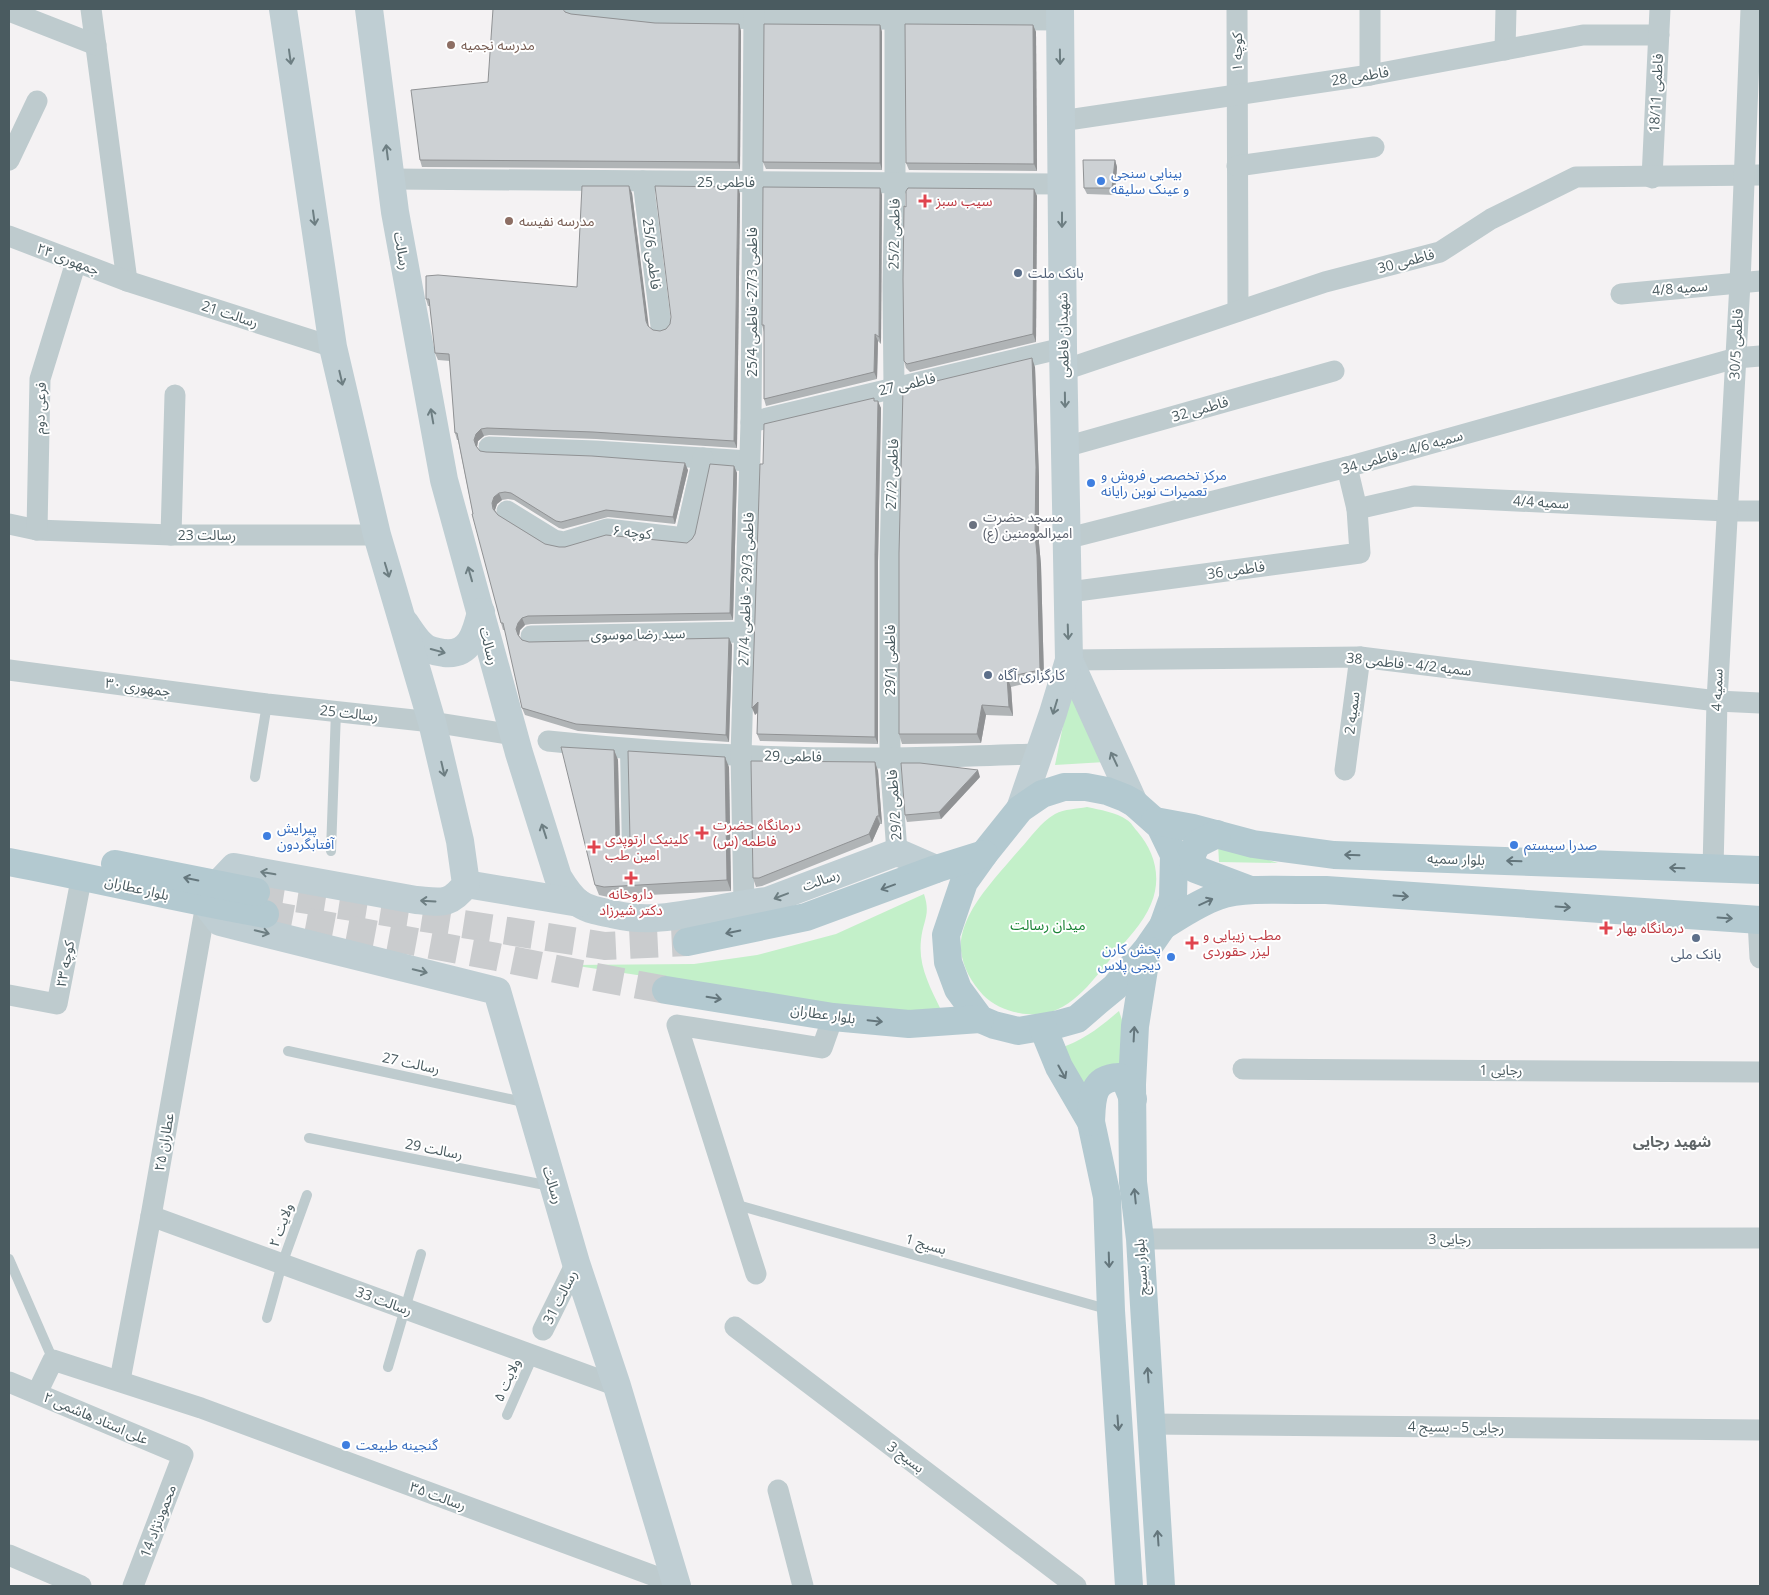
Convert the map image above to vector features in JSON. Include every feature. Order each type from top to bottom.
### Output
[{"type":"main road","points":[[1064,787],[1086,787],[1107,791],[1134,803],[1160,826],[1174,855],[1173,898],[1163,926],[1148,949],[1115,987],[1077,1019],[1043,1028],[1018,1031],[994,1025],[980,1019],[958,990],[948,962],[946,935],[964,882],[1020,809],[1042,794],[1064,787]]},
{"type":"main road","name":"بلوار سمیه","points":[[1155,821],[1217,834],[1253,844],[1334,855],[1760,870]]},
{"type":"main road","points":[[1217,834],[1197,844],[1191,856],[1195,869],[1255,891]]},
{"type":"main road","name":"بلوار عطاران","points":[[9,842],[212,894]]},
{"type":"main road","points":[[688,942],[806,917],[936,869],[984,854]]},
{"type":"main road","name":"بلوار عطاران","points":[[9,862],[260,903]]},
{"type":"main road","points":[[1163,926],[1192,908],[1219,896],[1255,891],[1326,890],[1759,920]]},
{"type":"main road","name":"بلوار بسیج","points":[[1148,949],[1135,1026],[1132,1099],[1134,1182],[1140,1239],[1161,1586]]},
{"type":"main road","name":"بلوار عطاران","points":[[666,990],[833,1017],[909,1024],[980,1019]]},
{"type":"main road","points":[[1043,1028],[1058,1067],[1091,1122]]},
{"type":"main road","points":[[1129,1586],[1111,1311],[1107,1196],[1091,1122],[1092,1098],[1096,1088],[1108,1077],[1119,1077],[1127,1084],[1132,1099]]},
{"type":"street","points":[[91,9],[127,282]]},
{"type":"street","points":[[212,894],[234,867],[416,900],[445,902],[458,896],[466,884],[460,840],[432,722],[377,535],[333,347],[283,9]]},
{"type":"street","name":"رسالت","points":[[369,9],[395,212],[444,480],[514,735],[558,877],[566,890],[579,903],[596,911],[624,916],[653,918],[767,901],[897,852]]},
{"type":"street","points":[[575,9],[659,13],[754,14],[1060,14]]},
{"type":"street","name":"کوچه ۱","points":[[1237,9],[1236,166],[1238,311]]},
{"type":"street","points":[[1370,9],[1370,75]]},
{"type":"street","points":[[1505,50],[1506,9]]},
{"type":"street","name":"فاطمی 18/11","points":[[1652,178],[1660,9]]},
{"type":"street","name":"فاطمی 30/5","points":[[1726,511],[1736,358],[1750,282],[1752,9]]},
{"type":"street","points":[[9,11],[96,45]]},
{"type":"street","name":"فاطمی 27/3- فاطمی 25/4","points":[[751,422],[754,14]]},
{"type":"street","name":"فاطمی 25/2","points":[[894,387],[895,14]]},
{"type":"street","name":"شهیدان فاطمی","points":[[1060,14],[1069,660]]},
{"type":"street","name":"فاطمی 28","points":[[1061,121],[1370,75],[1583,35],[1659,35]]},
{"type":"street","points":[[9,160],[37,101]]},
{"type":"street","points":[[1236,166],[1374,147]]},
{"type":"street","name":"فاطمی 30","points":[[1064,359],[1238,311],[1325,282],[1440,252],[1491,219],[1576,177],[1752,176]]},
{"type":"street","name":"فاطمی 25","points":[[391,179],[1062,184]]},
{"type":"street","name":"فاطمی 25/6","points":[[643,181],[661,326]]},
{"type":"street","name":"جمهوری ۲۴","points":[[9,236],[127,282]]},
{"type":"street","name":"فرعی دوم","points":[[37,530],[40,379],[76,262]]},
{"type":"street","name":"رسالت 21","points":[[127,282],[333,347]]},
{"type":"street","name":"سمیه 4/8","points":[[1621,294],[1750,282]]},
{"type":"street","name":"سمیه 4/6 - فاطمی 34","points":[[1066,536],[1073,537],[1347,467],[1736,358],[1760,356]]},
{"type":"street","name":"فاطمی 27","points":[[751,422],[894,387],[1064,359]]},
{"type":"street","name":"فاطمی 32","points":[[1065,448],[1334,371]]},
{"type":"street","name":"فاطمی 27/2","points":[[890,562],[894,387]]},
{"type":"street","points":[[171,535],[175,395]]},
{"type":"street","name":"فاطمی 29/3 - فاطمی 27/4","points":[[744,904],[742,755],[751,422]]},
{"type":"street","points":[[488,447],[595,451],[749,461]]},
{"type":"street","name":"کوچه ۶","points":[[507,511],[554,540],[564,542],[607,529],[685,538],[703,458]]},
{"type":"street","points":[[1347,467],[1357,509]]},
{"type":"street","name":"سمیه 4/4","points":[[1357,509],[1414,496],[1760,511]]},
{"type":"street","name":"فاطمی 36","points":[[1067,590],[1077,591],[1360,554],[1357,509]]},
{"type":"street","name":"سمیه 4","points":[[1713,869],[1717,701],[1726,511]]},
{"type":"street","name":"رسالت 23","points":[[9,524],[37,530],[171,535],[377,535]]},
{"type":"street","name":"فاطمی 29/1","points":[[890,562],[890,758]]},
{"type":"street","points":[[402,620],[422,646],[437,652],[452,654],[468,646],[476,631],[481,612]]},
{"type":"street","name":"سید رضا موسوی","points":[[530,636],[745,632]]},
{"type":"street","name":"سمیه 4/2 - فاطمی 38","points":[[1069,660],[1360,657],[1717,701],[1760,704]]},
{"type":"street","name":"سمیه 2","points":[[1345,770],[1360,657]]},
{"type":"street","points":[[1020,809],[1069,660]]},
{"type":"street","points":[[1069,660],[1134,803]]},
{"type":"street","name":"جمهوری ۳۰","points":[[9,670],[267,704]]},
{"type":"street","name":"رسالت 25","points":[[267,704],[432,722],[514,735]]},
{"type":"street","name":"فاطمی 29","points":[[548,741],[625,749],[742,755],[890,758],[1039,754]]},
{"type":"street","name":"فاطمی 29/2","points":[[890,758],[897,852]]},
{"type":"street","points":[[897,852],[936,869]]},
{"type":"street","name":"کوچه ۲۳","points":[[9,995],[57,1004],[82,875]]},
{"type":"street","points":[[466,884],[579,903]]},
{"type":"street","name":"رسالت","points":[[212,894],[220,922],[497,990],[528,1103],[576,1263],[617,1386],[676,1585]]},
{"type":"street","name":"عطاران ۲۵","points":[[120,1380],[212,894]]},
{"type":"street","points":[[1759,920],[1760,958]]},
{"type":"street","points":[[756,1274],[677,1025],[822,1048],[833,1017]]},
{"type":"street","name":"رجایی 1","points":[[1243,1069],[1760,1072]]},
{"type":"street","name":"رسالت 33","points":[[151,1216],[617,1386]]},
{"type":"street","name":"رجایی 3","points":[[1140,1239],[1760,1238]]},
{"type":"street","name":"رسالت 31","points":[[543,1330],[576,1263]]},
{"type":"street","name":"بسیج 3","points":[[735,1327],[1076,1586]]},
{"type":"street","points":[[37,1393],[53,1360]]},
{"type":"street","name":"رسالت ۳۵","points":[[53,1360],[120,1380],[201,1408],[676,1585]]},
{"type":"street","name":"علی استاد هاشمی ۲","points":[[9,1382],[183,1455]]},
{"type":"street","name":"رجایی 5 - بسیج 4","points":[[1151,1424],[1760,1430]]},
{"type":"street","name":"محمودنژاد 14","points":[[133,1586],[183,1455]]},
{"type":"street","points":[[778,1490],[807,1584]]},
{"type":"street","points":[[9,1555],[81,1586]]},
{"type":"lane","points":[[255,777],[267,704]]},
{"type":"lane","points":[[331,851],[336,712]]},
{"type":"lane","points":[[625,749],[627,851]]},
{"type":"lane","name":"رسالت 27","points":[[288,1051],[528,1103]]},
{"type":"lane","name":"رسالت 29","points":[[310,1138],[554,1187]]},
{"type":"lane","name":"ولایت ۲","points":[[267,1318],[282,1264],[307,1195]]},
{"type":"lane","name":"بسیج 1","points":[[734,1204],[1111,1311]]},
{"type":"lane","points":[[388,1368],[420,1254]]},
{"type":"lane","points":[[9,1259],[53,1360]]},
{"type":"lane","name":"ولایت ۵","points":[[507,1415],[533,1356]]},
{"type":"green space","points":[[1071,686],[1105,762],[1055,765]]},
{"type":"green space","name":"میدان رسالت","points":[[1087,807],[1123,817],[1130,822],[1143,839],[1155,866],[1156,885],[1151,904],[1134,932],[1074,1000],[1049,1012],[1035,1014],[1019,1013],[1004,1009],[983,995],[966,969],[961,946],[962,934],[966,923],[973,908],[984,893],[1040,826],[1059,812]]},
{"type":"green space","points":[[1218,844],[1278,863],[1219,862]]},
{"type":"green space","points":[[924,894],[927,913],[921,940],[921,959],[926,976],[941,1010],[913,1017],[571,965],[694,964],[757,955],[836,934]]},
{"type":"green space","points":[[1119,1011],[1122,1020],[1124,1069],[1085,1089],[1058,1049],[1076,1042],[1091,1033]]},
{"type":"building","points":[[493,9],[563,9],[571,14],[655,23],[739,24],[738,162],[420,160],[411,90],[488,82]]},
{"type":"building","points":[[764,24],[880,25],[880,163],[763,162]]},
{"type":"building","points":[[905,24],[1033,25],[1034,164],[906,163]]},
{"type":"building","name":"بینایی سنجی و عینک سلیقه","points":[[1083,160],[1115,160],[1112,188],[1084,188]]},
{"type":"building","points":[[582,186],[629,186],[646,321],[653,330],[660,331],[666,329],[670,324],[671,317],[655,186],[738,187],[734,441],[593,432],[481,429],[476,434],[474,440],[480,451],[486,452],[592,456],[685,463],[673,517],[606,510],[561,522],[556,521],[511,493],[505,492],[499,493],[494,497],[493,509],[498,515],[545,544],[559,547],[606,535],[687,543],[695,534],[710,464],[734,466],[730,613],[528,616],[522,618],[516,629],[522,640],[529,642],[729,638],[726,735],[576,724],[522,708],[503,623],[501,623],[472,514],[457,433],[455,433],[449,354],[435,353],[429,299],[426,299],[426,276],[438,275],[577,287]]},
{"type":"building","points":[[763,187],[880,188],[879,337],[875,334],[874,372],[764,399],[764,325],[762,325]]},
{"type":"building","points":[[908,188],[1034,189],[1033,334],[907,364],[904,361],[904,206],[906,207],[906,191]]},
{"type":"building","points":[[1032,358],[1036,467],[1035,534],[1040,670],[1007,677],[1009,707],[982,705],[977,734],[899,734],[899,553],[903,389]]},
{"type":"building","points":[[874,398],[874,401],[878,401],[875,555],[875,737],[757,734],[758,702],[752,708],[760,464],[763,464],[764,424]]},
{"type":"building","points":[[561,747],[614,750],[616,841],[623,847],[627,846],[630,840],[628,751],[725,757],[727,880],[604,887],[595,885]]},
{"type":"building","points":[[751,761],[875,762],[879,816],[877,816],[869,834],[759,878],[753,878]]},
{"type":"building","points":[[901,763],[920,763],[978,770],[939,812],[905,815]]},
{"type":"tunnel","points":[[256,892],[605,946],[687,942]]},
{"type":"tunnel","points":[[265,914],[666,990]]},
{"type":"place","name":"مدرسه نجمیه","points":[[451,45]]},
{"type":"place","name":"بینایی سنجی و عینک سلیقه","points":[[1101,181]]},
{"type":"place","name":"سیب سبز","points":[[925,201]]},
{"type":"place","name":"مدرسه نفیسه","points":[[509,221]]},
{"type":"place","name":"بانک ملت","points":[[1018,273]]},
{"type":"place","name":"مرکز تخصصی فروش و تعمیرات نوین رایانه","points":[[1091,483]]},
{"type":"place","name":"مسجد حضرت امیرالمومنین (ع)","points":[[973,525]]},
{"type":"place","name":"کارگزاری آگاه","points":[[988,675]]},
{"type":"place","name":"درمانگاه حضرت فاطمه (س)","points":[[702,833]]},
{"type":"place","name":"پیرایش آفتابگردون","points":[[267,836]]},
{"type":"place","name":"صدرا سیستم","points":[[1514,845]]},
{"type":"place","name":"کلینیک ارتوپدی امین طب","points":[[594,847]]},
{"type":"place","name":"داروخانه دکتر شیرزاد","points":[[631,878]]},
{"type":"place","name":"درمانگاه بهار","points":[[1606,928]]},
{"type":"place","name":"بانک ملی","points":[[1696,938]]},
{"type":"place","name":"مطب زیبایی و لیزر حقوردی","points":[[1192,943]]},
{"type":"place","name":"پخش کارن دیجی پلاس","points":[[1171,957]]},
{"type":"place","name":"گنجینه طبیعت","points":[[346,1445]]},
{"type":"district","name":"شهید رجایی","points":[[1672,1142]]}]
